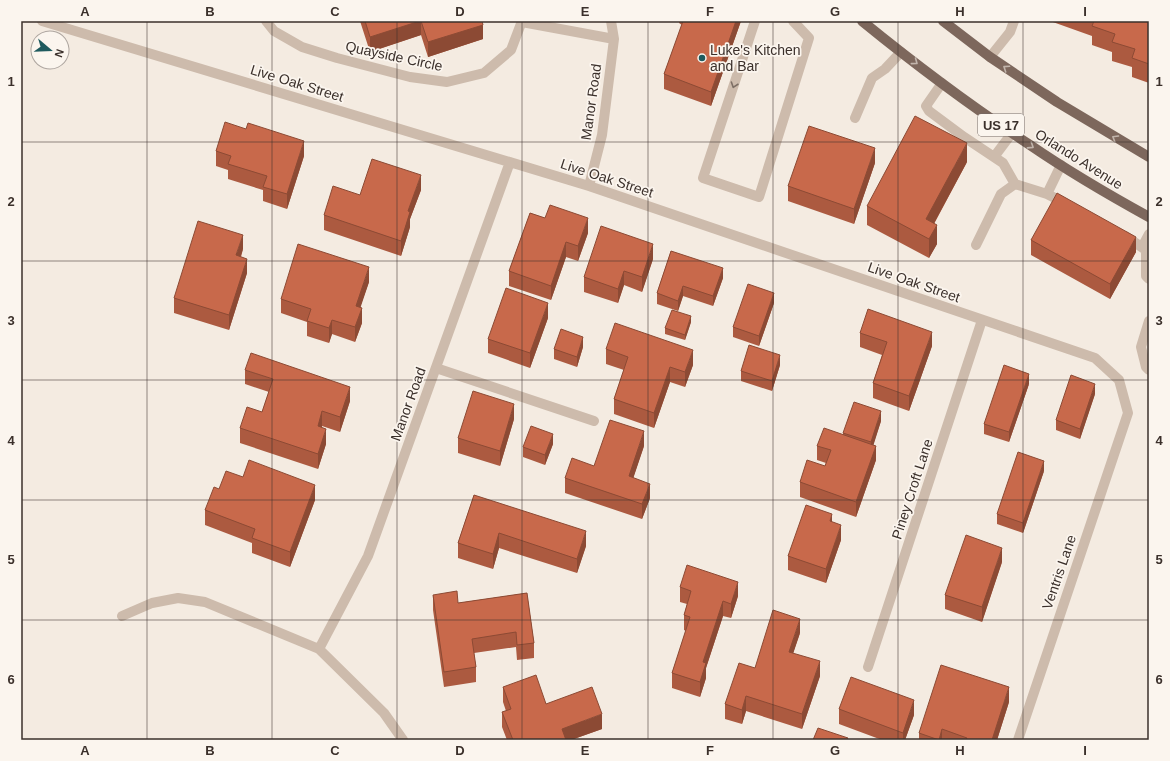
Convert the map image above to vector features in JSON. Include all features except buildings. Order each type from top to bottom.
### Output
[{"type":"main road","name":"Orlando Avenue","points":[[862,21],[942,83],[1012,133],[1103,192],[1149,217]]},
{"type":"main road","points":[[943,21],[990,57],[1057,102],[1149,157]]},
{"type":"street","name":"Live Oak Street","points":[[42,21],[589,186],[1095,358],[1119,380],[1128,413]]},
{"type":"street","name":"Quayside Circle","points":[[266,21],[274,31],[302,47],[410,77],[448,82],[484,73],[510,50],[522,22],[614,39]]},
{"type":"street","name":"Manor Road","points":[[589,186],[602,135],[614,39],[612,21]]},
{"type":"street","points":[[755,21],[703,178],[758,197],[809,38],[793,21]]},
{"type":"street","points":[[990,57],[1010,32],[1014,21]]},
{"type":"street","points":[[855,118],[872,78],[885,69],[901,52]]},
{"type":"street","points":[[942,83],[926,106],[929,111],[1003,163],[1015,184],[1047,194],[1075,208]]},
{"type":"street","points":[[994,157],[1012,133]]},
{"type":"street","name":"Manor Road","points":[[319,649],[368,556],[510,162]]},
{"type":"street","points":[[1047,194],[1061,165]]},
{"type":"street","points":[[976,245],[1001,194],[1015,184]]},
{"type":"street","points":[[1118,231],[1146,250],[1146,276],[1149,279]]},
{"type":"street","points":[[1142,247],[1149,234]]},
{"type":"street","name":"Piney Croft Lane","points":[[868,667],[982,320]]},
{"type":"street","points":[[1149,321],[1141,347],[1146,366],[1149,370]]},
{"type":"street","points":[[436,368],[594,421]]},
{"type":"street","name":"Ventris Lane","points":[[1018,740],[1128,413]]},
{"type":"street","points":[[122,616],[152,603],[178,598],[205,602],[319,649],[384,713],[403,740]]},
{"type":"place","name":"Luke's Kitchen and Bar","points":[[702,58]]}]
